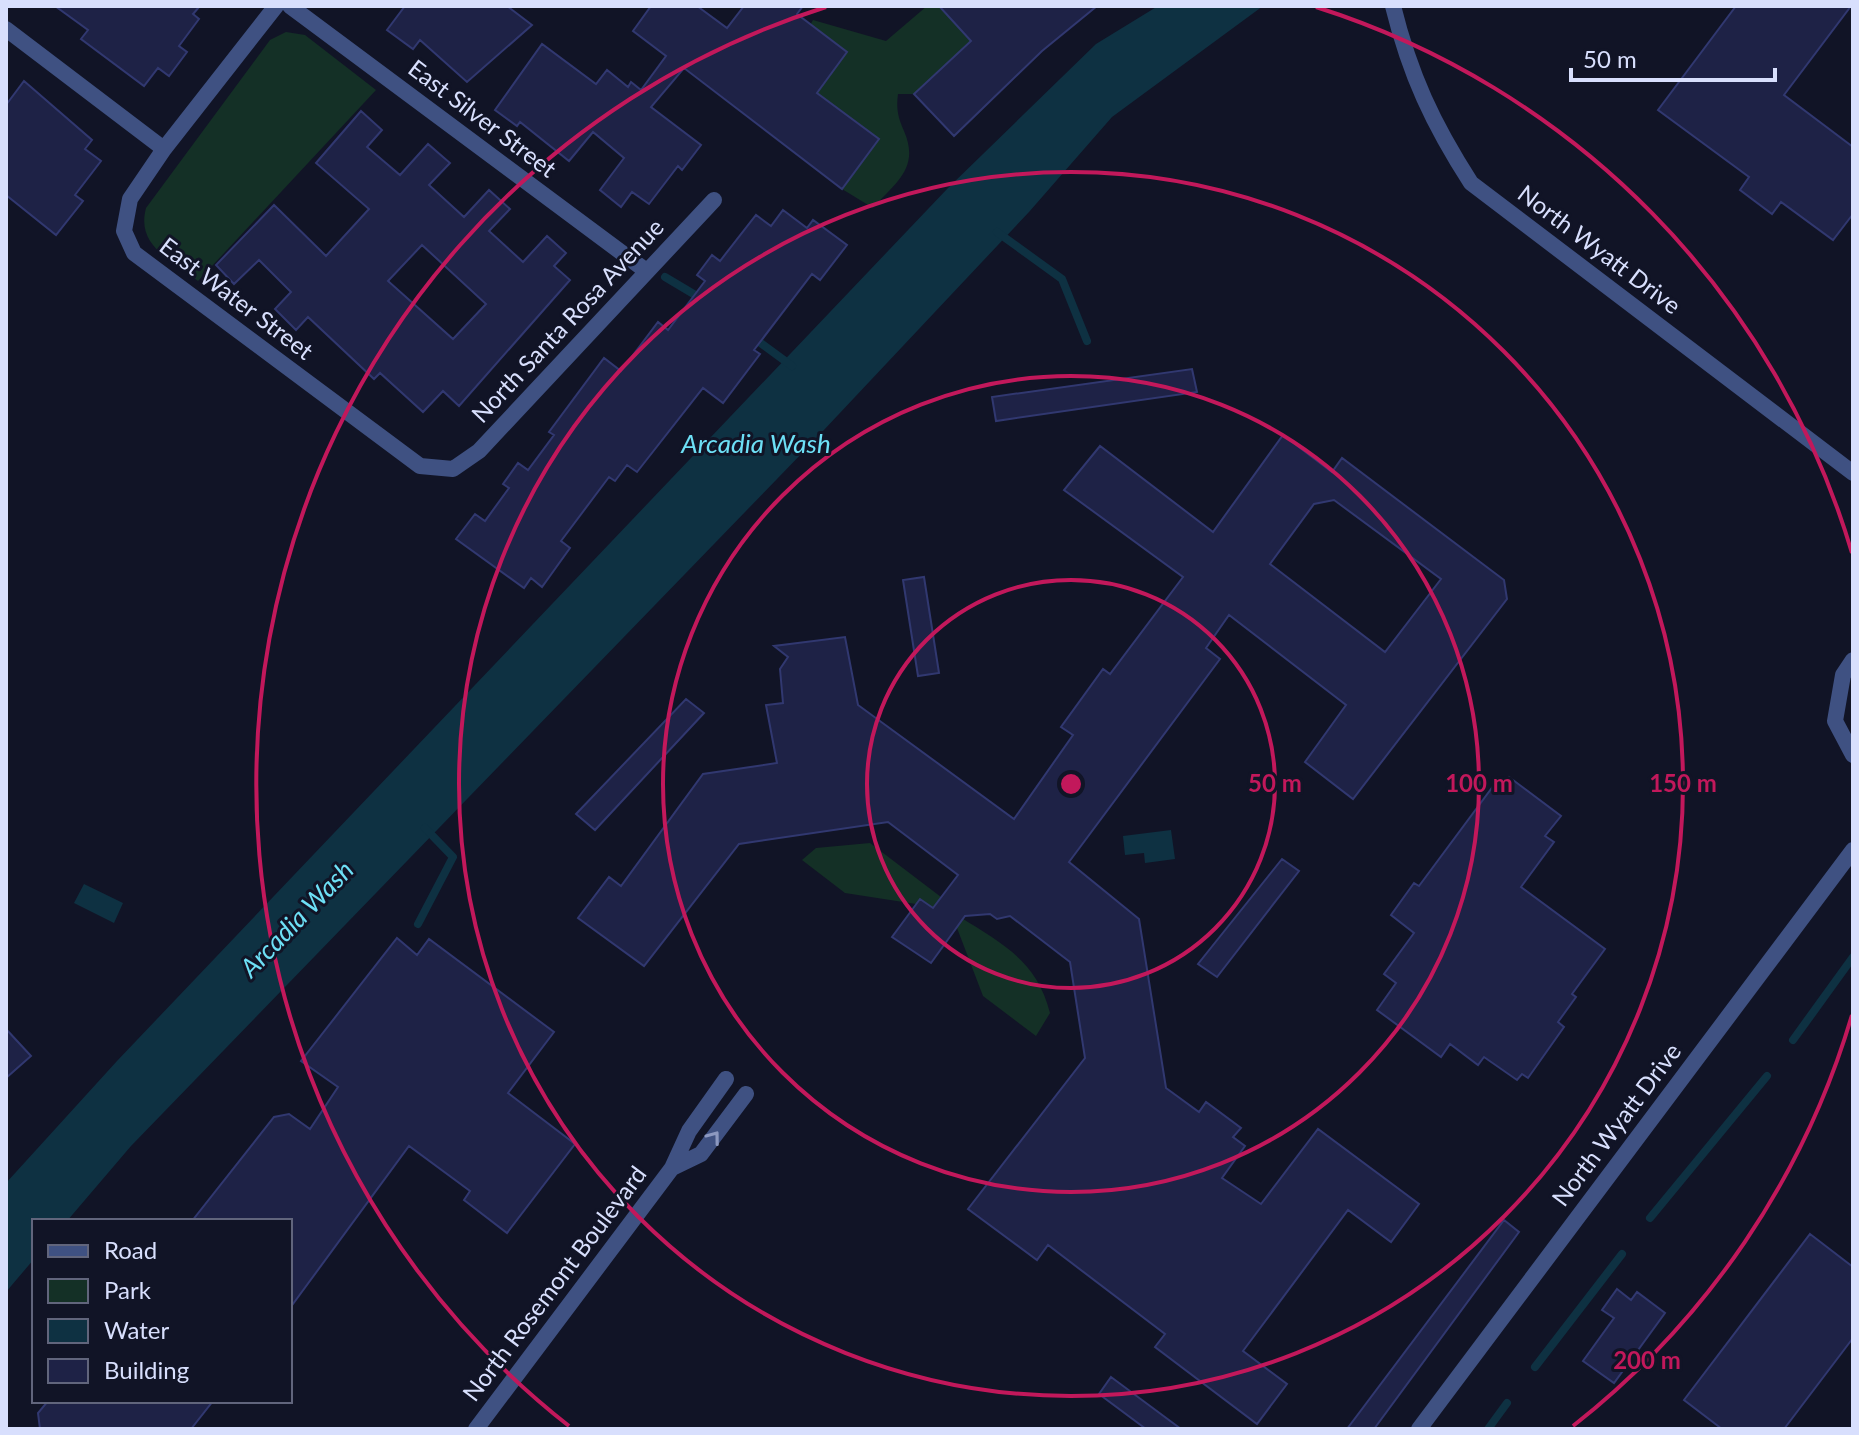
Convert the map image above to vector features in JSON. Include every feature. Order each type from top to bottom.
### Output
[{"type":"street","points":[[6,29],[164,149],[276,6]]},
{"type":"street","name":"East Silver Street","points":[[290,6],[645,270]]},
{"type":"street","name":"North Wyatt Drive","points":[[1393,6],[1407,64],[1418,89],[1436,127],[1471,183],[1853,473]]},
{"type":"street","name":"East Water Street","points":[[164,149],[130,199],[124,231],[134,253],[420,466],[453,469]]},
{"type":"street","name":"North Santa Rosa Avenue","points":[[453,469],[479,451],[645,270],[714,200]]},
{"type":"street","points":[[1853,660],[1843,675],[1835,721],[1853,755]]},
{"type":"street","name":"North Wyatt Drive","points":[[1419,1429],[1853,850]]},
{"type":"street","name":"North Rosemont Boulevard","points":[[476,1429],[672,1168],[689,1131],[726,1079]]},
{"type":"street","name":"North Rosemont Boulevard","points":[[672,1168],[701,1154],[746,1094]]},
{"type":"green space","points":[[927,6],[939,6],[971,41],[914,94],[898,94],[898,113],[908,144],[907,165],[897,182],[873,208],[842,189],[879,139],[817,93],[847,52],[809,27],[813,20],[886,41]]},
{"type":"green space","points":[[286,32],[305,35],[376,90],[198,281],[151,242],[144,221],[146,208],[270,40]]},
{"type":"green space","points":[[870,843],[941,897],[933,908],[920,899],[916,904],[845,893],[802,860],[816,848]]},
{"type":"green space","points":[[960,917],[1004,946],[1036,980],[1050,1013],[1036,1036],[983,996],[957,928],[945,918]]},
{"type":"water","name":"Arcadia Wash","points":[[1158,6],[1263,6],[1112,117],[1029,212],[807,448],[131,1146],[69,1219],[32,1219],[32,1261],[6,1292],[6,1183],[117,1061],[948,188],[1096,44]]},
{"type":"water","points":[[1171,830],[1175,859],[1145,863],[1144,853],[1125,855],[1123,836]]},
{"type":"water","points":[[84,884],[123,903],[114,923],[74,903]]},
{"type":"building","points":[[55,6],[200,6],[193,14],[199,19],[179,46],[187,52],[169,76],[158,68],[144,86],[81,39],[88,30]]},
{"type":"building","points":[[405,6],[507,6],[532,25],[467,82],[420,40],[413,49],[387,30]]},
{"type":"building","points":[[651,6],[697,6],[727,28],[744,6],[803,6],[797,14],[847,52],[817,93],[879,139],[842,189],[684,68],[651,107],[701,145],[682,170],[678,166],[649,204],[632,192],[621,207],[600,190],[624,158],[593,132],[569,161],[520,122],[517,126],[495,110],[542,44],[596,84],[607,70],[628,87],[631,82],[641,90],[666,56],[633,31]]},
{"type":"building","points":[[939,6],[1097,6],[1042,51],[954,136],[914,94],[971,41]]},
{"type":"building","points":[[1736,6],[1851,6],[1784,95],[1853,147],[1853,214],[1833,240],[1781,202],[1772,214],[1740,190],[1749,177],[1658,110]]},
{"type":"building","points":[[24,81],[92,140],[85,149],[101,161],[75,195],[83,201],[56,235],[6,195],[6,105]]},
{"type":"building","points":[[361,111],[382,130],[367,147],[400,175],[428,144],[450,163],[429,185],[464,217],[489,190],[510,209],[489,231],[523,262],[547,236],[566,253],[554,266],[570,280],[459,406],[443,391],[423,412],[380,373],[374,379],[308,317],[296,330],[275,309],[291,292],[259,260],[234,284],[216,265],[274,205],[326,256],[369,209],[316,163]],"holes":[[[422,245],[486,304],[453,339],[388,281]]]},
{"type":"building","points":[[783,210],[807,228],[813,220],[847,245],[820,280],[812,274],[754,350],[760,354],[723,403],[703,388],[637,472],[627,465],[615,481],[609,477],[561,541],[570,548],[542,587],[531,578],[524,588],[456,539],[475,514],[485,521],[509,488],[503,484],[518,463],[528,470],[554,435],[549,432],[604,358],[621,371],[658,322],[668,330],[705,281],[697,275],[712,255],[720,261],[756,215],[771,226]]},
{"type":"building","points":[[1192,369],[1197,392],[996,421],[992,397]]},
{"type":"building","points":[[1283,435],[1332,472],[1342,458],[1504,580],[1507,599],[1353,799],[1305,762],[1346,705],[1229,615],[1206,648],[1220,659],[1069,862],[1139,919],[1166,1088],[1199,1112],[1206,1102],[1241,1128],[1233,1137],[1245,1146],[1222,1178],[1261,1204],[1318,1129],[1419,1204],[1391,1242],[1348,1210],[1243,1351],[1287,1384],[1257,1424],[1155,1347],[1165,1334],[1048,1245],[1037,1260],[968,1209],[1085,1058],[1070,962],[1010,916],[997,919],[990,914],[965,916],[931,963],[892,937],[920,899],[933,908],[958,875],[888,822],[739,844],[644,966],[578,918],[609,877],[621,886],[703,774],[777,763],[766,705],[783,703],[780,669],[788,657],[774,646],[845,637],[858,705],[1014,819],[1073,735],[1061,727],[1103,669],[1110,674],[1183,577],[1064,490],[1100,446],[1213,532]],"holes":[[[1334,500],[1441,579],[1385,652],[1270,564],[1314,504]]]},
{"type":"building","points":[[924,577],[939,673],[918,676],[903,580]]},
{"type":"building","points":[[686,699],[704,713],[595,830],[576,814]]},
{"type":"building","points":[[1509,777],[1561,816],[1545,836],[1554,842],[1521,887],[1605,949],[1572,994],[1576,997],[1558,1022],[1564,1027],[1528,1078],[1522,1074],[1517,1080],[1484,1057],[1478,1065],[1450,1044],[1441,1057],[1377,1010],[1396,983],[1384,974],[1414,933],[1391,915],[1414,883],[1419,886],[1497,781],[1502,785]]},
{"type":"building","points":[[1282,859],[1299,871],[1217,977],[1198,964]]},
{"type":"building","points":[[397,938],[417,955],[429,939],[554,1032],[508,1093],[575,1144],[507,1233],[464,1200],[470,1191],[409,1146],[292,1305],[292,1219],[194,1219],[274,1117],[289,1114],[310,1129],[338,1087],[301,1061]]},
{"type":"building","points":[[6,1029],[31,1056],[6,1078]]},
{"type":"building","points":[[1504,1220],[1519,1232],[1374,1429],[1347,1429]]},
{"type":"building","points":[[1810,1234],[1853,1267],[1853,1338],[1784,1429],[1722,1429],[1684,1400]]},
{"type":"building","points":[[1617,1289],[1631,1300],[1637,1292],[1665,1313],[1614,1383],[1583,1361],[1614,1318],[1602,1310]]},
{"type":"building","points":[[1111,1377],[1181,1429],[1146,1429],[1099,1394]]},
{"type":"building","points":[[46,1403],[211,1403],[191,1429],[40,1429],[38,1413]]},
{"type":"waterway","points":[[997,232],[1062,279],[1087,341]]},
{"type":"waterway","points":[[665,277],[702,299]]},
{"type":"waterway","points":[[751,336],[792,366]]},
{"type":"waterway","points":[[418,924],[453,857],[425,828]]},
{"type":"waterway","points":[[1793,1040],[1853,957]]},
{"type":"waterway","points":[[1650,1218],[1767,1076]]},
{"type":"waterway","points":[[1535,1367],[1622,1254]]},
{"type":"waterway","points":[[1488,1429],[1507,1403]]}]
